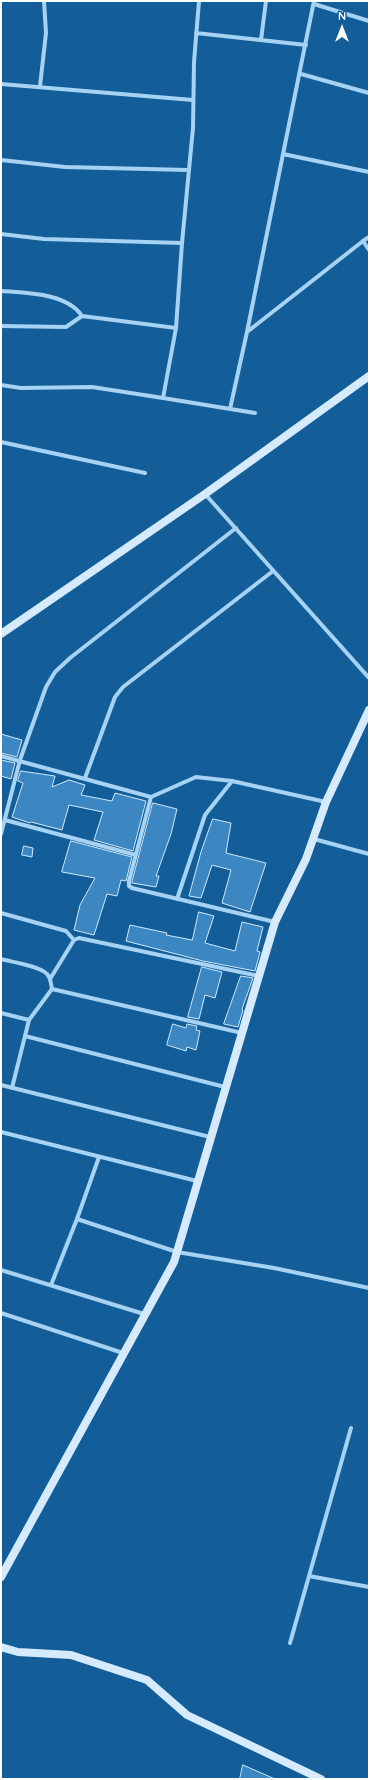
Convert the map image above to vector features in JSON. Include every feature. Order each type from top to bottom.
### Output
[{"type":"main road","points":[[1,634],[205,494],[369,376]]},
{"type":"main road","points":[[1,1577],[144,1314],[174,1262],[275,922],[294,887],[326,802],[367,721],[369,710]]},
{"type":"main road","points":[[1,1647],[18,1652],[71,1655],[148,1680],[187,1715],[322,1779]]},
{"type":"street","points":[[40,86],[46,33],[44,1]]},
{"type":"street","points":[[163,398],[176,328],[188,170],[193,128],[196,33],[199,1]]},
{"type":"street","points":[[261,40],[266,1]]},
{"type":"street","points":[[230,409],[314,3],[369,21]]},
{"type":"street","points":[[196,33],[306,45]]},
{"type":"street","points":[[300,74],[369,93]]},
{"type":"street","points":[[1,84],[40,86],[193,100]]},
{"type":"street","points":[[283,154],[369,172]]},
{"type":"street","points":[[1,160],[65,167],[188,170]]},
{"type":"street","points":[[1,234],[44,240],[182,243]]},
{"type":"street","points":[[247,332],[369,237]]},
{"type":"street","points":[[363,241],[369,250]]},
{"type":"street","points":[[1,291],[28,293],[64,300],[77,309],[82,316]]},
{"type":"street","points":[[1,326],[66,327],[82,316],[176,328]]},
{"type":"street","points":[[1,385],[21,388],[92,387],[256,413]]},
{"type":"street","points":[[1,442],[145,473]]},
{"type":"street","points":[[205,494],[369,678]]},
{"type":"street","points":[[1,834],[20,760],[46,687],[55,672],[70,658],[236,528]]},
{"type":"street","points":[[85,778],[115,697],[123,687],[274,571]]},
{"type":"street","points":[[1,756],[151,797],[196,777],[232,781],[326,802]]},
{"type":"street","points":[[177,900],[205,815],[232,781]]},
{"type":"street","points":[[151,797],[129,886],[177,900],[275,922]]},
{"type":"street","points":[[4,820],[136,855]]},
{"type":"street","points":[[313,839],[369,854]]},
{"type":"street","points":[[1,913],[66,931],[74,940]]},
{"type":"street","points":[[50,979],[74,940],[79,938],[259,976]]},
{"type":"street","points":[[1,959],[39,969],[46,973],[50,979],[52,989],[30,1020],[12,1088]]},
{"type":"street","points":[[52,989],[242,1033]]},
{"type":"street","points":[[1,1013],[30,1020]]},
{"type":"street","points":[[25,1036],[225,1087]]},
{"type":"street","points":[[1,1085],[210,1137]]},
{"type":"street","points":[[1,1132],[197,1181]]},
{"type":"street","points":[[51,1285],[77,1219],[98,1157]]},
{"type":"street","points":[[77,1219],[176,1252],[274,1268],[369,1288]]},
{"type":"street","points":[[1,1270],[144,1314]]},
{"type":"street","points":[[1,1313],[123,1353]]},
{"type":"street","points":[[290,1643],[351,1428]]},
{"type":"street","points":[[309,1576],[369,1587]]},
{"type":"building","points":[[1,734],[22,740],[17,757],[1,753]]},
{"type":"building","points":[[1,760],[15,763],[11,779],[1,776]]},
{"type":"building","points":[[21,771],[55,776],[52,787],[69,780],[85,785],[81,795],[112,801],[115,793],[146,801],[133,851],[94,840],[103,812],[69,805],[62,830],[30,823],[12,817],[23,783],[18,781]]},
{"type":"building","points":[[153,803],[177,809],[171,834],[156,876],[159,876],[156,887],[132,883]]},
{"type":"building","points":[[213,819],[231,823],[226,853],[266,863],[250,912],[222,903],[231,870],[212,865],[201,898],[189,896],[201,852]]},
{"type":"building","points":[[71,841],[132,857],[126,881],[121,880],[117,896],[107,894],[94,935],[74,930],[80,905],[95,878],[62,872]]},
{"type":"building","points":[[24,846],[33,848],[32,857],[22,855]]},
{"type":"building","points":[[199,912],[214,916],[205,943],[235,951],[242,922],[263,927],[257,951],[260,952],[255,971],[203,961],[126,941],[130,925],[167,933],[166,935],[192,940]]},
{"type":"building","points":[[202,967],[222,972],[215,998],[205,995],[199,1019],[188,1017]]},
{"type":"building","points":[[241,976],[253,978],[242,1009],[238,1027],[224,1024]]},
{"type":"building","points":[[173,1024],[186,1028],[187,1024],[197,1026],[196,1030],[200,1031],[196,1050],[187,1047],[186,1051],[167,1045]]},
{"type":"building","points":[[243,1765],[275,1779],[240,1779]]}]
